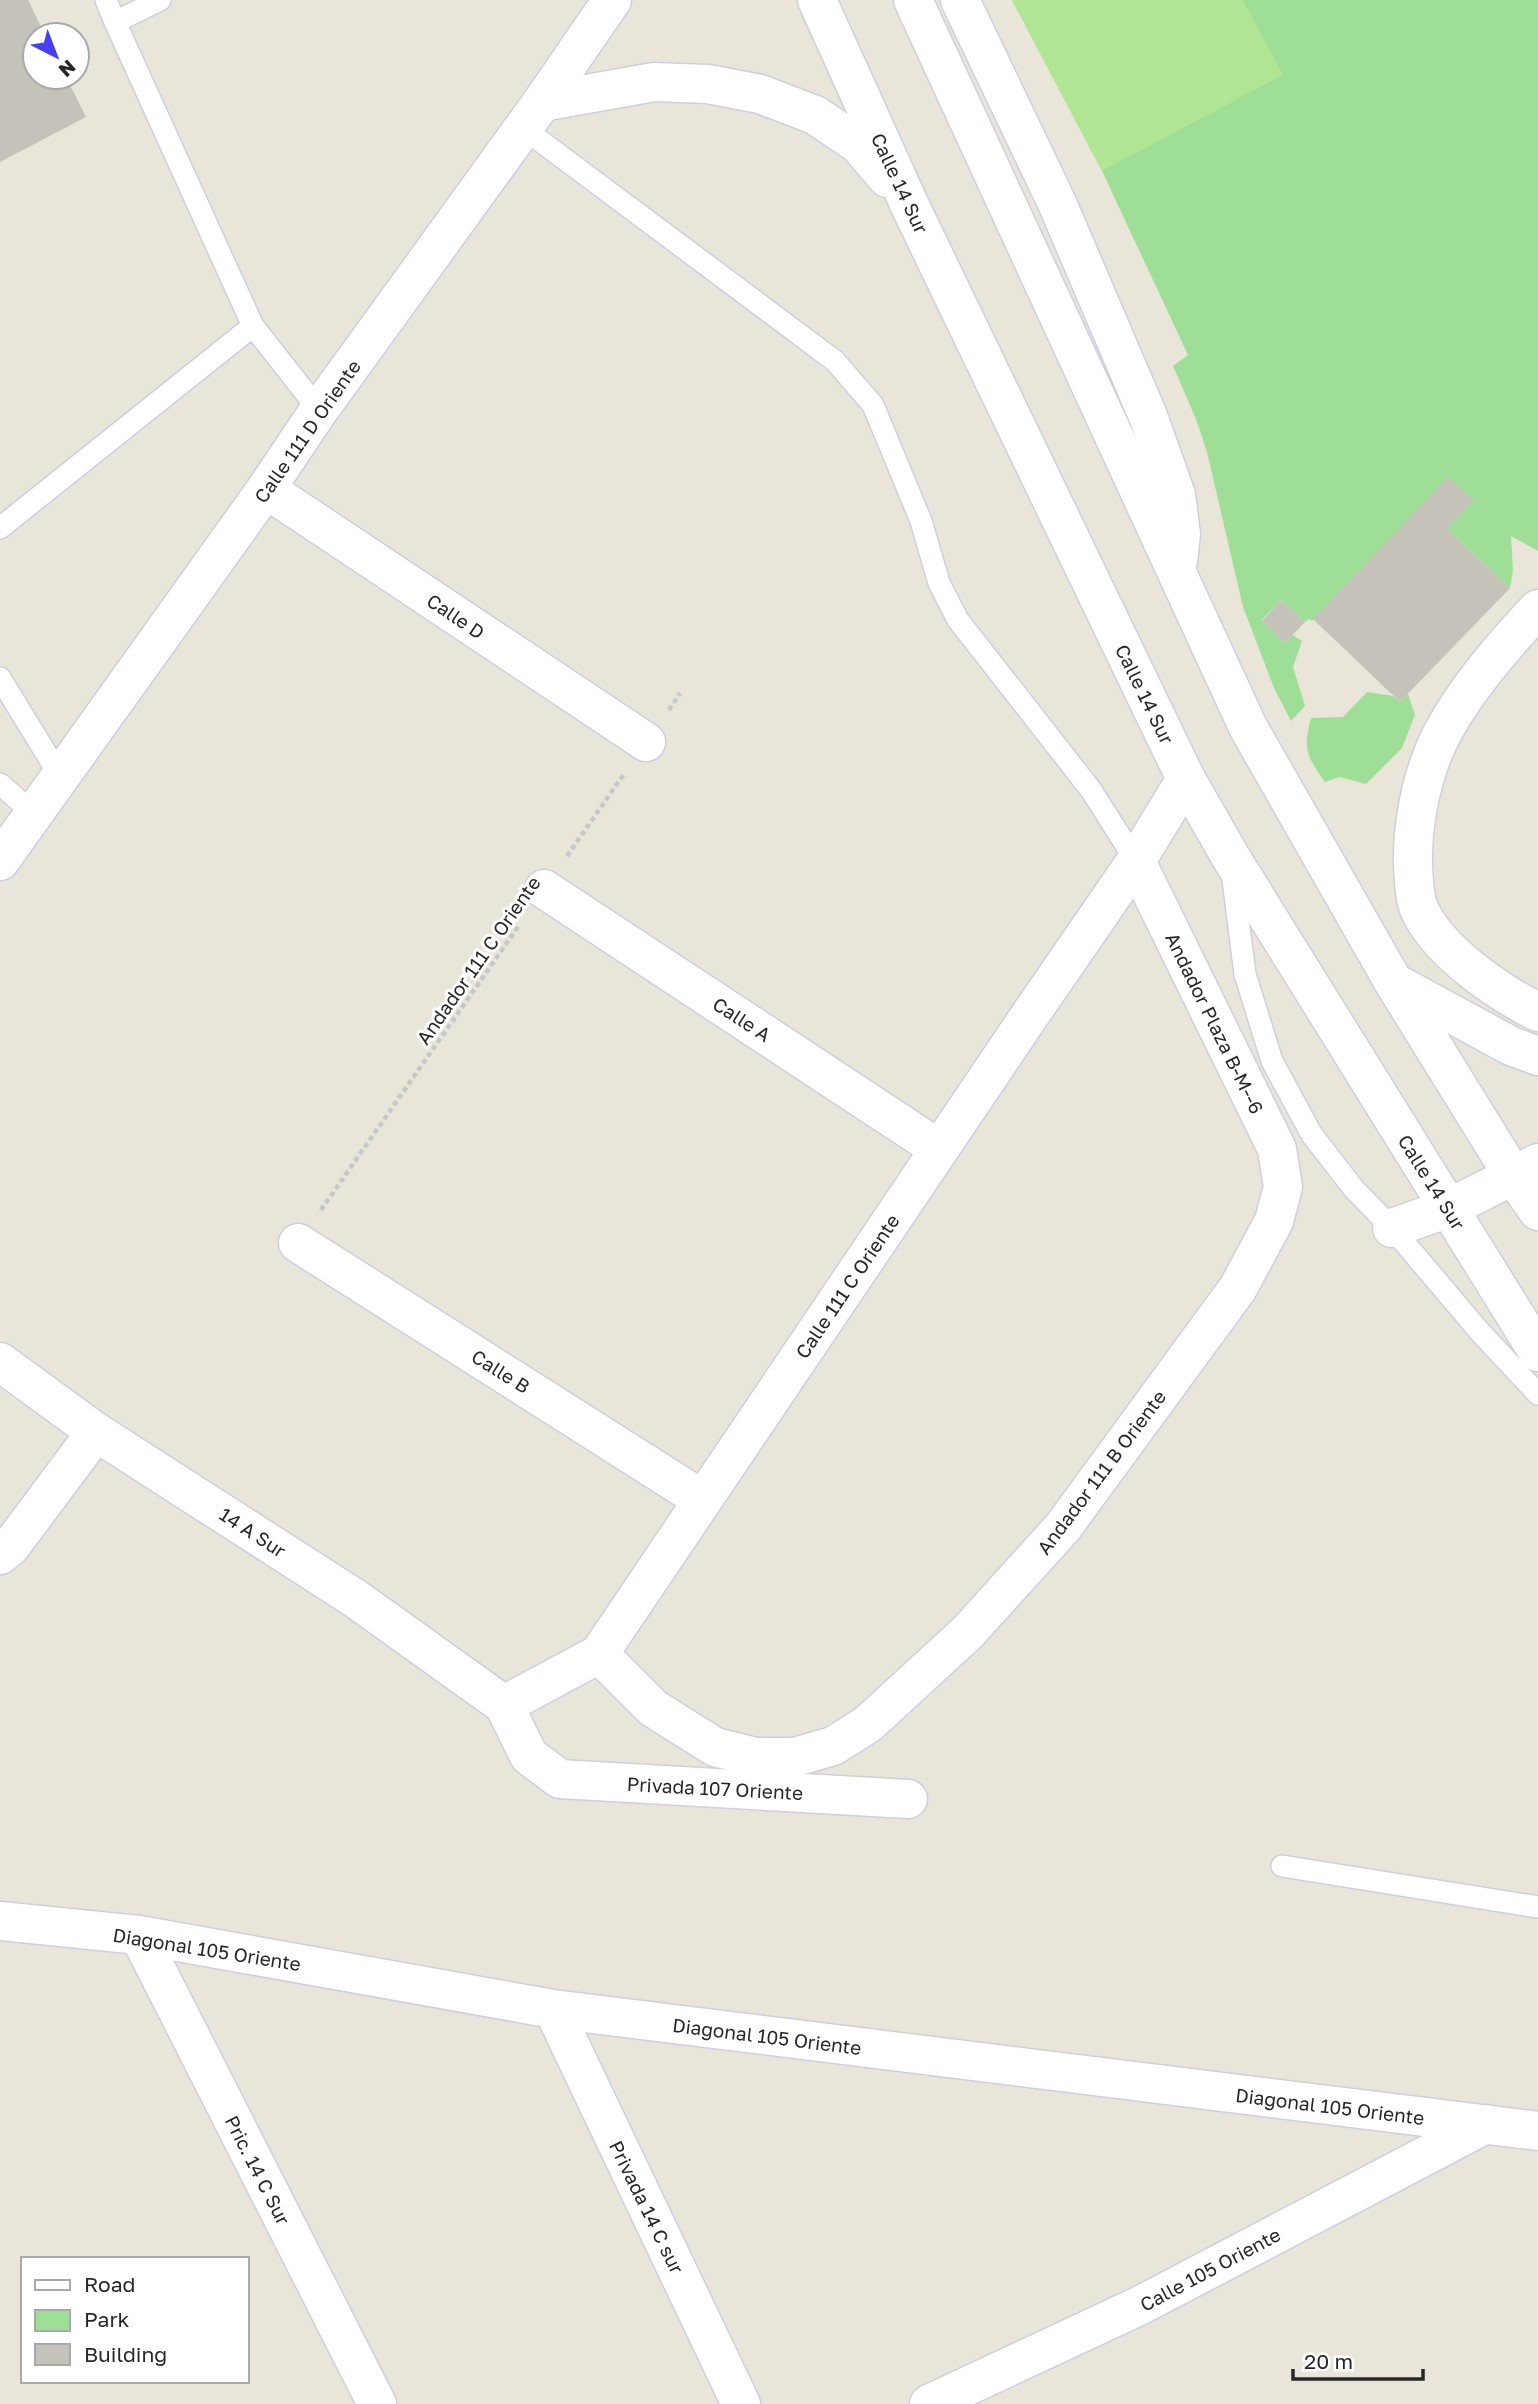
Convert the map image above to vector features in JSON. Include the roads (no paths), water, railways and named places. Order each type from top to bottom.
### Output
[{"type":"street","name":"Calle 111 D Oriente","points":[[0,861],[533,115],[612,0]]},
{"type":"street","name":"Calle 14 Sur","points":[[817,0],[910,206],[1186,779],[1230,856],[1538,1352]]},
{"type":"street","points":[[913,0],[1248,727],[1394,983],[1525,1168],[1538,1211]]},
{"type":"street","points":[[960,0],[1057,203],[1148,416],[1176,495],[1181,534],[1177,574]]},
{"type":"street","points":[[533,115],[598,90],[623,89],[654,82],[708,84],[760,94],[815,115],[858,144],[910,206]]},
{"type":"street","name":"Calle D","points":[[266,489],[646,742]]},
{"type":"street","points":[[1538,610],[1504,645],[1458,708],[1432,756],[1419,805],[1413,843],[1414,882],[1420,912],[1439,938],[1473,971],[1512,999],[1538,1012]]},
{"type":"street","name":"Calle 111 C Oriente","points":[[504,1705],[599,1654],[1136,861],[1186,779]]},
{"type":"street","name":"Andador Plaza B-M--6","points":[[1136,861],[1277,1149],[1283,1188]]},
{"type":"street","name":"Calle A","points":[[544,889],[939,1149]]},
{"type":"street","points":[[1394,983],[1511,1046],[1538,1056]]},
{"type":"street","points":[[1392,1228],[1448,1208],[1525,1168]]},
{"type":"street","name":"Andador 111 B Oriente","points":[[599,1654],[653,1708],[715,1747],[755,1757],[795,1757],[833,1746],[868,1724],[968,1632],[1063,1527],[1238,1287],[1274,1222],[1283,1188]]},
{"type":"street","name":"Calle B","points":[[299,1243],[703,1500]]},
{"type":"street","name":"14 A Sur","points":[[0,1362],[96,1432],[356,1599],[504,1705]]},
{"type":"street","points":[[0,1555],[10,1546],[96,1432]]},
{"type":"street","name":"Privada 107 Oriente","points":[[504,1705],[530,1756],[560,1779],[908,1799]]},
{"type":"street","name":"Diagonal 105 Oriente","points":[[0,1922],[139,1936],[553,2009],[1538,2131]]},
{"type":"street","name":"Pric. 14 C Sur","points":[[139,1936],[377,2404]]},
{"type":"street","name":"Privada 14 C sur","points":[[553,2009],[741,2404]]},
{"type":"street","name":"Calle 105 Oriente","points":[[929,2404],[1141,2305],[1486,2124]]},
{"type":"lane","points":[[106,0],[253,326],[319,411]]},
{"type":"lane","points":[[115,22],[160,0]]},
{"type":"lane","points":[[533,115],[835,361],[873,405],[922,521],[939,583],[958,620],[1091,790],[1136,861]]},
{"type":"lane","points":[[0,528],[253,326]]},
{"type":"lane","points":[[0,678],[60,776]]},
{"type":"lane","points":[[0,784],[33,813]]},
{"type":"lane","points":[[1230,856],[1244,974],[1272,1061],[1312,1135],[1354,1188],[1538,1394]]},
{"type":"lane","points":[[1282,1866],[1538,1907]]}]
